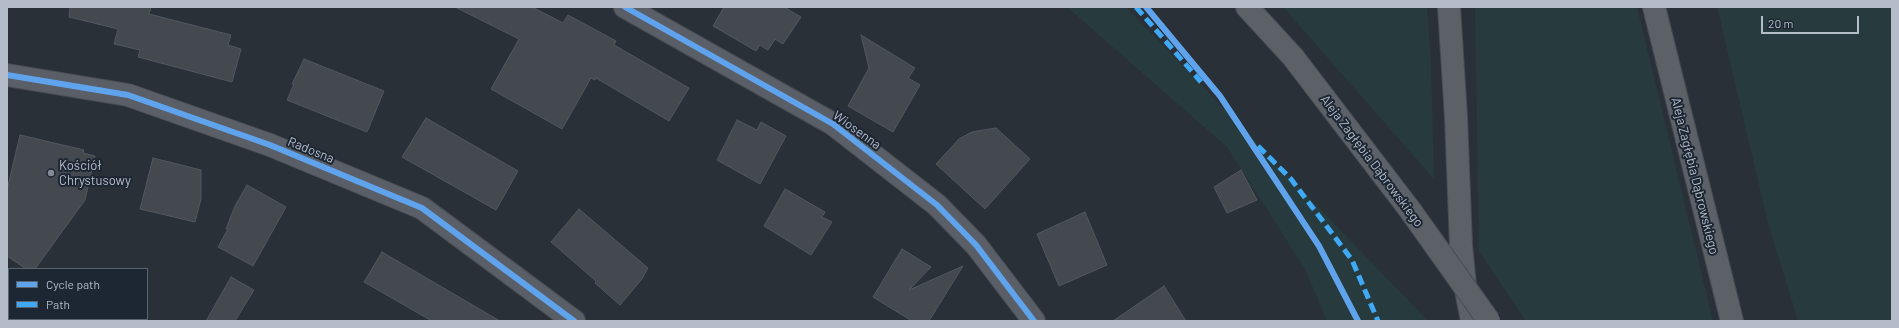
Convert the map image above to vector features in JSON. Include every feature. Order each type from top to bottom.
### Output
[{"type":"main road","name":"Aleja Zagłębia Dąbrowskiego","points":[[1247,7],[1293,57],[1410,210],[1489,321]]},
{"type":"main road","points":[[1449,7],[1456,117],[1461,245],[1465,285],[1472,321]]},
{"type":"main road","name":"Aleja Zagłębia Dąbrowskiego","points":[[1654,7],[1732,321]]},
{"type":"street","name":"Wiosenna","points":[[625,7],[833,124],[937,205],[976,245],[1034,321]]},
{"type":"street","name":"Radosna","points":[[7,75],[128,95],[270,145],[422,208],[574,321]]},
{"type":"green space","points":[[1067,7],[1126,7],[1428,321],[1327,321],[1305,269],[1227,147]]},
{"type":"green space","points":[[1283,7],[1427,7],[1431,61],[1434,179]]},
{"type":"green space","points":[[1475,7],[1637,7],[1713,321],[1526,321],[1479,251]]},
{"type":"green space","points":[[1717,7],[1892,7],[1892,321],[1798,321],[1768,223]]},
{"type":"building","points":[[70,7],[151,7],[149,14],[231,35],[228,45],[241,49],[232,82],[138,57],[140,50],[114,44],[118,29],[69,17]]},
{"type":"building","points":[[455,7],[532,7],[563,23],[568,15],[616,41],[614,45],[689,88],[669,121],[596,78],[595,80],[591,78],[562,129],[491,89],[519,39]]},
{"type":"building","points":[[724,7],[784,7],[801,17],[783,44],[775,39],[768,50],[760,45],[756,51],[713,26]]},
{"type":"building","points":[[861,35],[915,68],[908,78],[920,85],[893,132],[848,106],[869,68]]},
{"type":"building","points":[[304,59],[384,91],[367,132],[287,100],[294,84],[292,84]]},
{"type":"building","points":[[426,118],[518,171],[496,210],[402,157]]},
{"type":"building","points":[[737,120],[757,130],[761,122],[786,136],[760,184],[717,160]]},
{"type":"building","points":[[996,128],[1030,159],[985,209],[936,164],[959,139],[972,132]]},
{"type":"building","points":[[20,135],[84,150],[83,153],[95,156],[85,200],[36,268],[25,268],[7,256],[7,190]]},
{"type":"building","points":[[153,158],[201,170],[201,199],[195,222],[140,209]]},
{"type":"building","points":[[1241,170],[1257,200],[1227,213],[1214,187]]},
{"type":"building","points":[[247,185],[286,207],[253,266],[218,247],[228,229],[226,229],[235,206]]},
{"type":"building","points":[[785,189],[825,212],[822,217],[832,222],[811,255],[764,226]]},
{"type":"building","points":[[579,209],[648,268],[642,279],[620,305],[595,283],[596,281],[551,242]]},
{"type":"building","points":[[1085,212],[1107,265],[1059,286],[1037,234]]},
{"type":"building","points":[[902,249],[931,267],[909,290],[963,266],[929,321],[912,321],[873,297]]},
{"type":"building","points":[[382,252],[500,321],[432,321],[364,282]]},
{"type":"building","points":[[231,277],[254,290],[235,321],[206,321]]},
{"type":"building","points":[[1164,286],[1186,321],[1113,321]]},
{"type":"marked path","points":[[1136,7],[1201,82]]},
{"type":"marked path","points":[[1258,146],[1291,179],[1352,260],[1378,321]]},
{"type":"cycle path","points":[[625,7],[833,124],[937,205],[976,245],[1034,321]]},
{"type":"cycle path","points":[[1146,7],[1220,96],[1319,246],[1358,321]]},
{"type":"cycle path","points":[[7,75],[128,95],[270,145],[422,208],[574,321]]},
{"type":"place","name":"Kościół Chrystusowy","points":[[51,173]]}]
